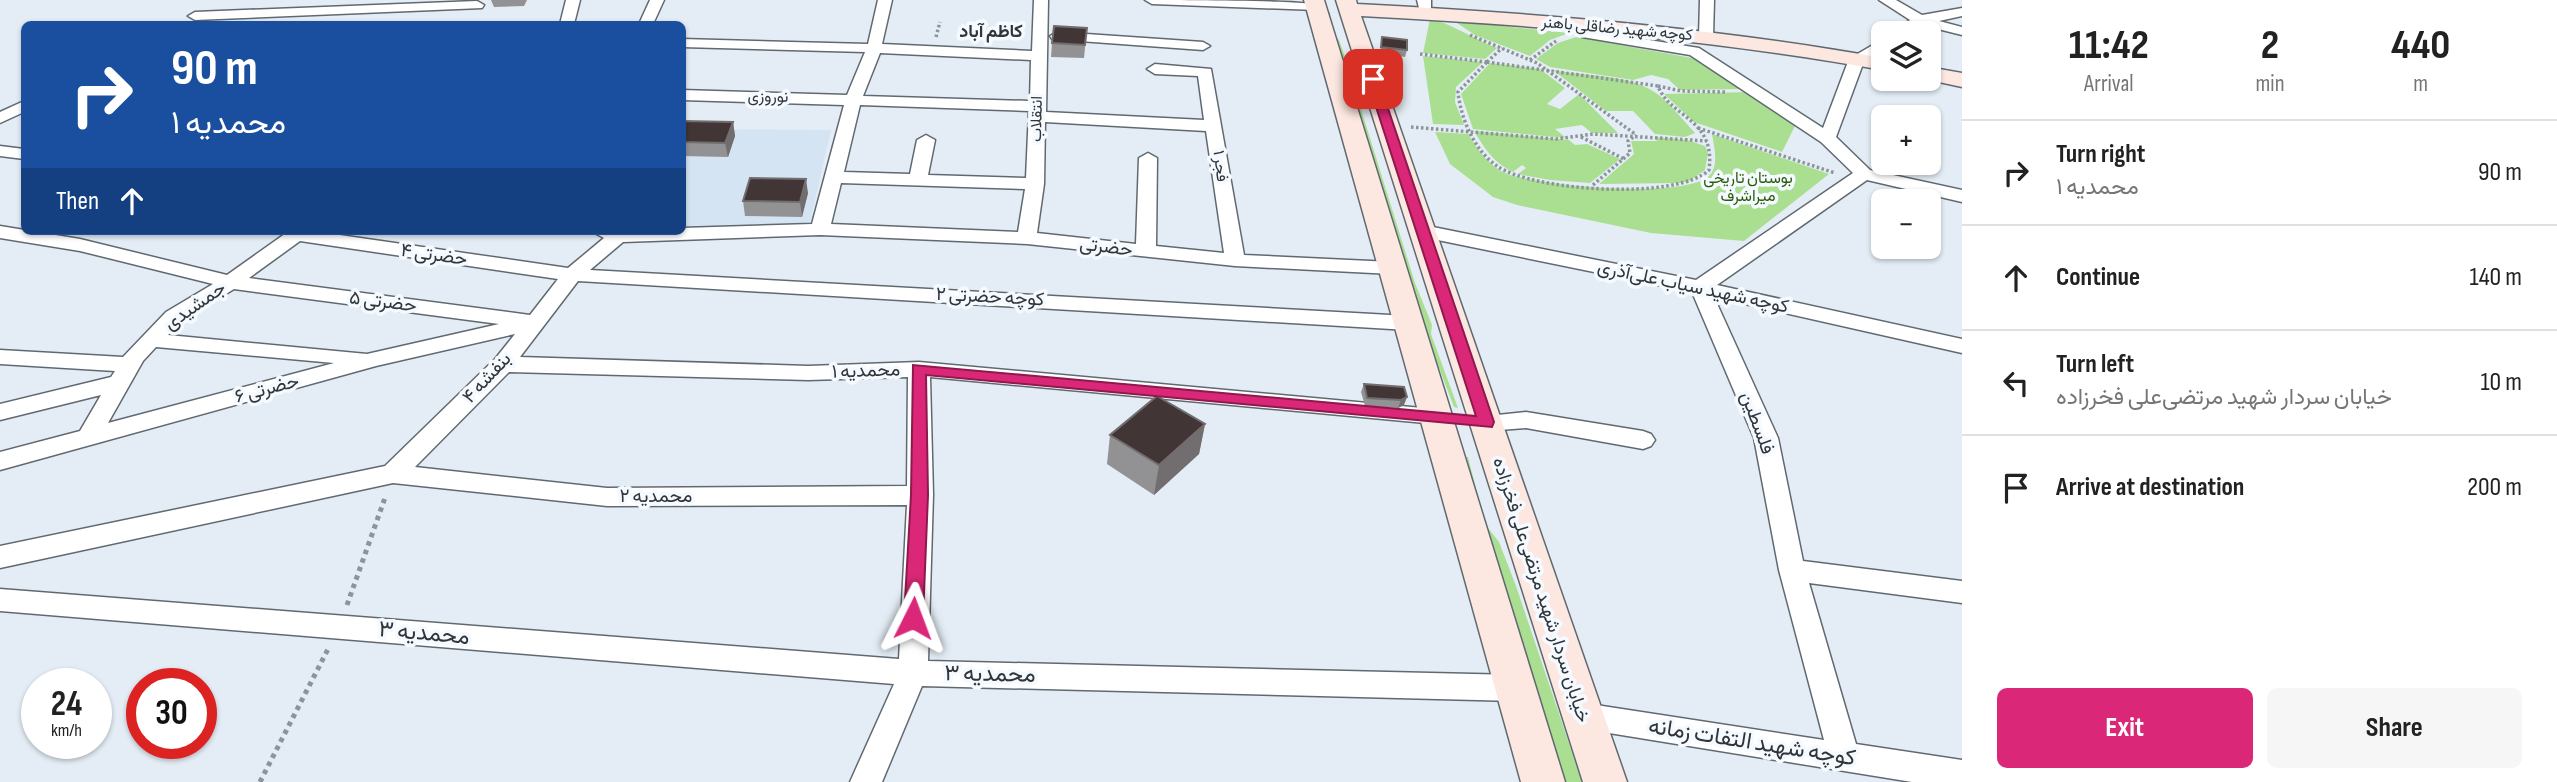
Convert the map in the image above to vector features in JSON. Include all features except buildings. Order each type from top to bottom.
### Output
[{"type":"main road","points":[[1315,3],[1543,782]]},
{"type":"main road","name":"کوچه شهید رضاقلی باهنر","points":[[1348,5],[1483,8],[1585,26],[1706,37],[1871,62]]},
{"type":"main road","name":"خیابان سردار شهید مرتضی‌علی فخرزاده","points":[[1348,5],[1605,782]]},
{"type":"main road","points":[[1941,76],[1962,80]]},
{"type":"main road","points":[[1436,416],[1486,422]]},
{"type":"street","points":[[186,21],[221,0]]},
{"type":"street","points":[[568,21],[573,0]]},
{"type":"street","points":[[647,21],[657,0]]},
{"type":"street","points":[[820,229],[836,177],[854,99],[874,48],[886,0]]},
{"type":"street","name":"انتقلاب","points":[[1027,238],[1035,184],[1041,0]]},
{"type":"street","points":[[1152,0],[1315,3]]},
{"type":"street","points":[[1706,37],[1707,0]]},
{"type":"street","points":[[1886,0],[1920,20],[1962,31]]},
{"type":"street","points":[[195,16],[480,2]]},
{"type":"street","points":[[468,21],[480,2]]},
{"type":"street","points":[[1920,20],[1962,12]]},
{"type":"street","points":[[1585,26],[1587,34],[1694,51],[1826,138],[1860,178],[1962,196]]},
{"type":"street","points":[[1040,35],[1203,46]]},
{"type":"street","points":[[686,43],[1040,56]]},
{"type":"street","points":[[1826,138],[1857,59],[1871,50]]},
{"type":"street","name":"فجر ۱","points":[[1155,69],[1205,72],[1234,260]]},
{"type":"street","name":"نوروزی","points":[[686,95],[854,99],[1214,125]]},
{"type":"street","points":[[0,118],[21,108]]},
{"type":"street","points":[[918,179],[926,140]]},
{"type":"street","points":[[0,151],[21,154]]},
{"type":"street","points":[[1146,252],[1148,159]]},
{"type":"street","points":[[836,177],[1035,184]]},
{"type":"street","points":[[1700,288],[1860,178]]},
{"type":"street","name":"حضرتی","points":[[686,232],[820,229],[1027,238],[1234,260],[1392,268]]},
{"type":"street","name":"کوچه شهید سیاب علی‌آذری","points":[[1423,231],[1962,346]]},
{"type":"street","name":"حضرتی ۵","points":[[0,232],[80,245],[230,282],[536,322]]},
{"type":"street","name":"جمشیدی","points":[[88,437],[124,374],[150,340],[173,317],[230,282],[297,235]]},
{"type":"street","name":"حضرتی ۴","points":[[313,235],[572,275]]},
{"type":"street","name":"بنفشه ۴","points":[[393,474],[503,364],[572,275],[607,235]]},
{"type":"street","name":"کوچه حضرتی ۲","points":[[572,275],[1408,323]]},
{"type":"street","name":"فلسطین","points":[[1700,288],[1766,438],[1792,570],[1844,757]]},
{"type":"street","name":"حضرتی ۶","points":[[0,461],[376,359],[536,322]]},
{"type":"street","points":[[150,340],[376,359]]},
{"type":"street","points":[[0,357],[124,374]]},
{"type":"street","name":"محمدیه ۱","points":[[503,364],[808,373],[919,369],[1436,416]]},
{"type":"street","points":[[866,782],[913,673],[919,495],[919,369]]},
{"type":"street","points":[[0,412],[124,374]]},
{"type":"street","points":[[1486,422],[1526,420],[1643,440]]},
{"type":"street","name":"محمدیه ۲","points":[[0,556],[393,474],[607,497],[919,495]]},
{"type":"street","points":[[1792,570],[1962,592]]},
{"type":"street","name":"محمدیه ۳","points":[[0,600],[913,673],[1516,688]]},
{"type":"street","name":"کوچه شهید التفات زمانه","points":[[1583,717],[1962,775]]},
{"type":"path","points":[[1463,32],[1544,68],[1637,135]]},
{"type":"path","points":[[1530,60],[1559,39]]},
{"type":"path","points":[[1502,48],[1458,92],[1470,130],[1485,155],[1506,171],[1542,181],[1649,187],[1695,181],[1709,170],[1711,163],[1707,141],[1698,128],[1661,94],[1658,86]]},
{"type":"path","points":[[1420,54],[1544,68],[1681,91],[1728,92]]},
{"type":"path","points":[[1430,128],[1556,139],[1637,135],[1707,141]]},
{"type":"path","points":[[1698,128],[1860,178]]},
{"type":"path","points":[[1592,185],[1625,159],[1630,153],[1628,141],[1637,135]]},
{"type":"path","points":[[1580,137],[1625,159]]},
{"type":"shaded area","points":[[686,129],[831,130],[810,223],[686,227]]},
{"type":"green space","points":[[1326,12],[1330,12],[1332,34],[1339,40],[1343,51],[1415,283],[1432,325],[1431,334],[1458,408],[1454,407],[1406,282],[1336,53]]},
{"type":"green space","points":[[1430,19],[1497,48],[1485,59],[1423,53]]},
{"type":"green space","points":[[1454,21],[1569,33],[1550,40],[1530,56],[1475,35]]},
{"type":"green space","points":[[1576,37],[1692,58],[1744,89],[1680,90],[1668,79],[1651,75],[1633,80],[1550,67],[1536,59],[1558,43]]},
{"type":"green space","points":[[1423,56],[1483,62],[1456,87],[1455,102],[1464,125],[1433,124]]},
{"type":"green space","points":[[1490,63],[1540,69],[1565,88],[1547,104],[1560,109],[1579,94],[1618,133],[1592,133],[1582,125],[1555,129],[1566,138],[1473,129],[1461,94]]},
{"type":"green space","name":"بوستان تاریخی میراشرف","points":[[1553,70],[1636,83],[1665,100],[1695,133],[1685,137],[1655,134],[1633,111],[1606,111]]},
{"type":"green space","name":"بوستان تاریخی میراشرف","points":[[1749,92],[1796,124],[1782,152],[1694,122],[1664,94]]},
{"type":"green space","points":[[1474,131],[1569,140],[1575,145],[1587,144],[1620,159],[1590,183],[1518,174],[1526,168],[1522,165],[1513,172],[1500,164]]},
{"type":"green space","name":"بوستان تاریخی میراشرف","points":[[1435,132],[1468,134],[1488,161],[1505,173],[1577,186],[1643,189],[1696,183],[1713,171],[1715,155],[1712,134],[1829,174],[1744,241],[1651,233],[1517,205],[1493,197],[1450,164]]},
{"type":"green space","name":"بوستان تاریخی میراشرف","points":[[1655,137],[1687,140],[1705,146],[1708,153],[1705,170],[1689,181],[1679,183],[1599,184],[1634,154],[1631,141],[1657,141]]},
{"type":"green space","points":[[1462,457],[1468,457],[1485,524],[1499,542],[1516,586],[1582,782],[1564,782]]},
{"type":"district","name":"کاظم آباد","points":[[991,31]]},
{"type":"route","points":[[913,618],[919,495],[919,369],[1486,422],[1373,79]]}]
